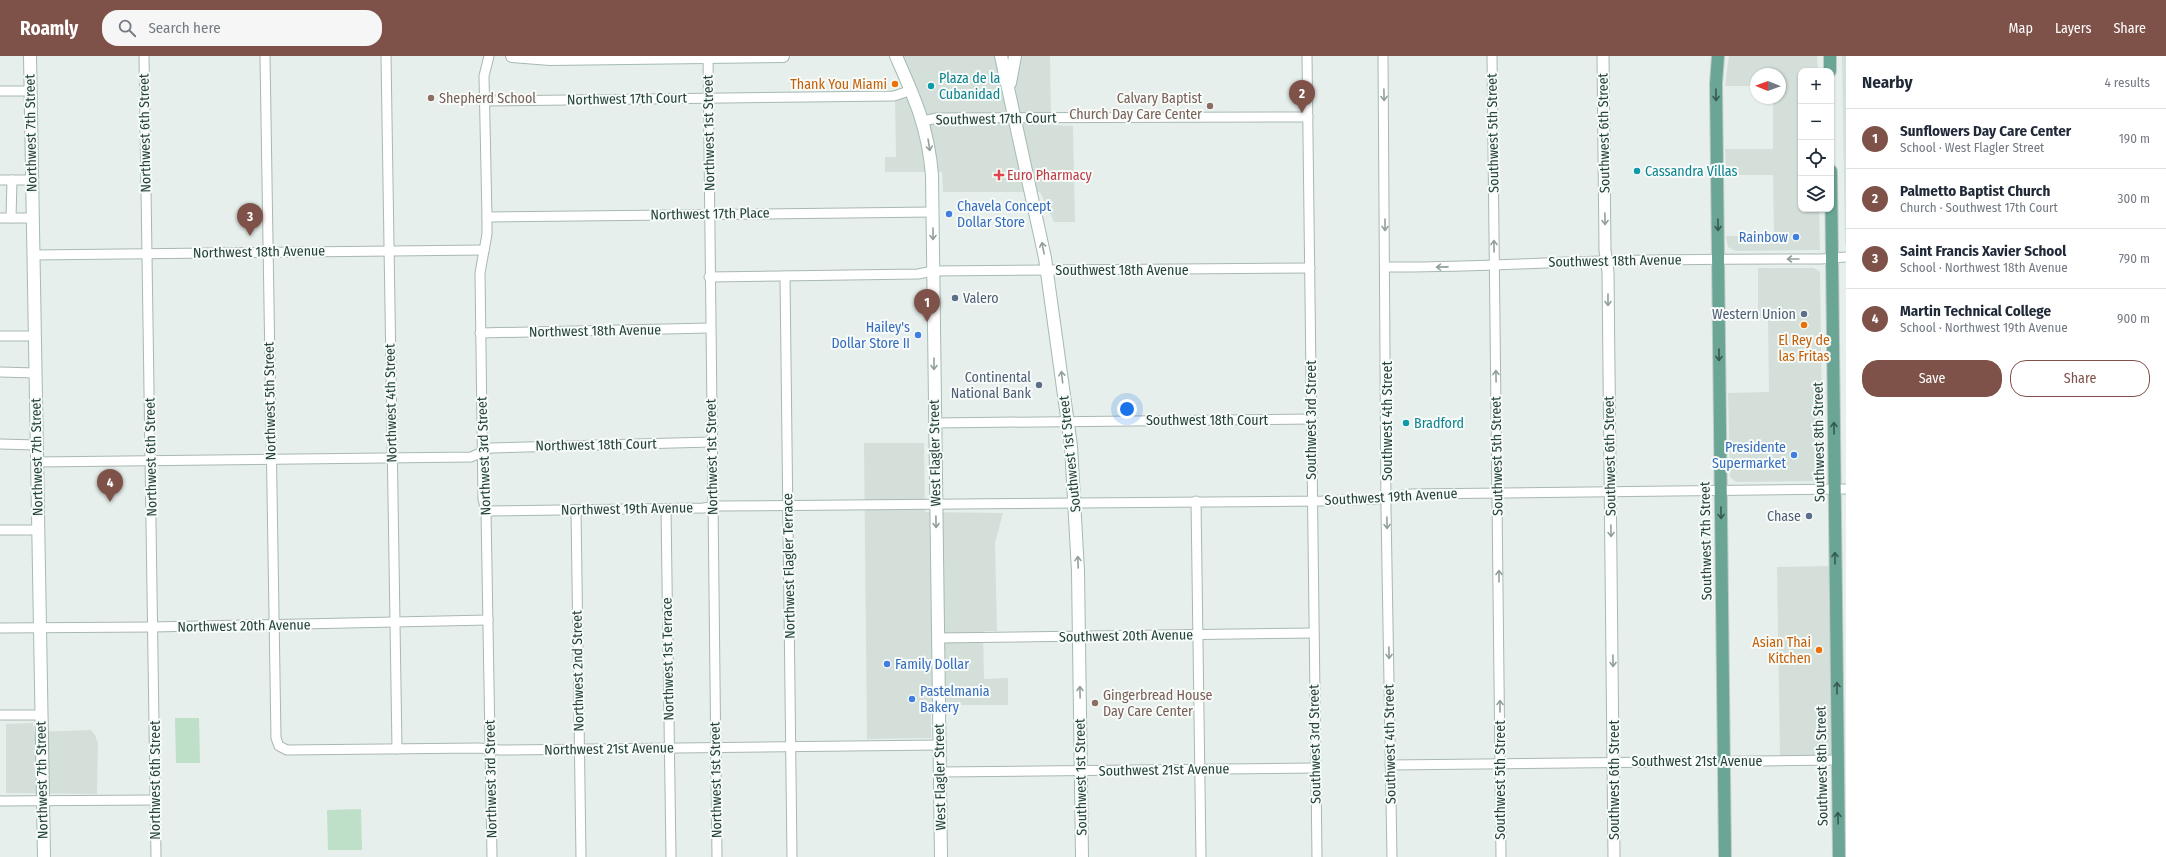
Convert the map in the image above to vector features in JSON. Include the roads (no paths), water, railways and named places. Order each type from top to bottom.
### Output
[{"type":"main road","name":"Northwest 7th Street","points":[[30,56],[44,857]]},
{"type":"main road","points":[[512,56],[550,59],[783,56]]},
{"type":"main road","name":"West Flagler Street","points":[[896,56],[912,90],[923,121],[931,160],[933,212],[941,857]]},
{"type":"main road","name":"Southwest 1st Street","points":[[1002,56],[1047,270],[1067,422],[1075,503],[1079,637],[1082,857]]},
{"type":"main road","points":[[1009,88],[1015,56]]},
{"type":"main road","name":"Southwest 7th Street","points":[[1718,56],[1716,84],[1725,857]]},
{"type":"main road","points":[[1830,56],[1830,68]]},
{"type":"main road","name":"Southwest 8th Street","points":[[1831,176],[1832,258],[1840,490],[1841,663],[1837,760],[1839,857]]},
{"type":"street","name":"Northwest 6th Street","points":[[144,56],[156,857]]},
{"type":"street","name":"Northwest 5th Street","points":[[265,56],[276,738],[279,746]]},
{"type":"street","name":"Northwest 4th Street","points":[[386,56],[397,749]]},
{"type":"street","name":"Northwest 3rd Street","points":[[489,56],[484,76],[487,217],[480,273],[480,333],[483,499],[486,511],[492,857]]},
{"type":"street","name":"Southwest 3rd Street","points":[[1307,56],[1317,857]]},
{"type":"street","name":"Southwest 4th Street","points":[[1383,56],[1392,857]]},
{"type":"street","name":"Southwest 5th Street","points":[[1492,56],[1501,857]]},
{"type":"street","name":"Southwest 6th Street","points":[[1603,56],[1614,762],[1614,857]]},
{"type":"street","name":"Northwest 1st Street","points":[[708,57],[709,277],[717,857]]},
{"type":"street","name":"Northwest 17th Court","points":[[484,101],[894,96],[912,90]]},
{"type":"street","points":[[0,91],[31,91]]},
{"type":"street","name":"Southwest 17th Court","points":[[923,121],[937,118],[1308,117]]},
{"type":"street","points":[[0,180],[32,180]]},
{"type":"street","points":[[11,218],[12,180]]},
{"type":"street","name":"Northwest 17th Place","points":[[487,217],[933,212]]},
{"type":"street","points":[[0,218],[33,218]]},
{"type":"street","name":"Northwest 18th Avenue","points":[[34,255],[484,250]]},
{"type":"street","name":"Southwest 18th Avenue","points":[[1385,267],[1495,266],[1606,261],[1846,257]]},
{"type":"street","name":"Southwest 18th Avenue","points":[[933,271],[1310,268]]},
{"type":"street","points":[[709,277],[918,274],[933,271]]},
{"type":"street","name":"Northwest Flagler Terrace","points":[[785,276],[792,857]]},
{"type":"street","name":"Northwest 18th Avenue","points":[[480,333],[710,328]]},
{"type":"street","points":[[0,336],[35,336]]},
{"type":"street","points":[[0,372],[35,373]]},
{"type":"street","name":"Southwest 18th Court","points":[[935,423],[1312,419]]},
{"type":"street","name":"Northwest 18th Court","points":[[482,451],[491,448],[711,442]]},
{"type":"street","points":[[0,444],[36,445]]},
{"type":"street","points":[[37,462],[470,457],[482,451]]},
{"type":"street","name":"Southwest 19th Avenue","points":[[936,504],[1312,501],[1387,498],[1411,494],[1840,490]]},
{"type":"street","points":[[1196,501],[1201,857]]},
{"type":"street","name":"Northwest 19th Avenue","points":[[486,511],[788,505],[936,504]]},
{"type":"street","name":"Northwest 1st Terrace","points":[[666,508],[671,857]]},
{"type":"street","name":"Northwest 2nd Street","points":[[576,510],[581,857]]},
{"type":"street","points":[[0,530],[38,530]]},
{"type":"street","name":"Northwest 20th Avenue","points":[[0,628],[153,628],[488,620]]},
{"type":"street","name":"Southwest 20th Avenue","points":[[938,638],[1314,633]]},
{"type":"street","points":[[0,715],[41,715]]},
{"type":"street","name":"Northwest 21st Avenue","points":[[279,746],[287,750],[716,748],[939,745]]},
{"type":"street","name":"Southwest 21st Avenue","points":[[1390,765],[1837,760]]},
{"type":"street","name":"Southwest 21st Avenue","points":[[940,772],[1315,768]]},
{"type":"street","points":[[0,801],[42,802],[155,800]]},
{"type":"place","name":"Thank You Miami","points":[[895,84]]},
{"type":"place","name":"Plaza de la Cubanidad","points":[[931,86]]},
{"type":"place","name":"Shepherd School","points":[[431,98]]},
{"type":"place","name":"Calvary Baptist Church Day Care Center","points":[[1210,106]]},
{"type":"place","name":"Palmetto Baptist Church","points":[[1302,113]]},
{"type":"place","name":"Cassandra Villas","points":[[1637,171]]},
{"type":"place","name":"Euro Pharmacy","points":[[999,175]]},
{"type":"place","name":"Chavela Concept Dollar Store","points":[[949,214]]},
{"type":"place","name":"Saint Francis Xavier School","points":[[250,236]]},
{"type":"place","name":"Rainbow","points":[[1796,237]]},
{"type":"place","name":"Valero","points":[[955,298]]},
{"type":"place","name":"Western Union","points":[[1804,314]]},
{"type":"place","name":"Sunflowers Day Care Center","points":[[927,322]]},
{"type":"place","name":"El Rey de las Fritas","points":[[1804,325]]},
{"type":"place","name":"Hailey's Dollar Store II","points":[[918,335]]},
{"type":"place","name":"Continental National Bank","points":[[1039,385]]},
{"type":"place","name":"Bradford","points":[[1406,423]]},
{"type":"place","name":"Presidente Supermarket","points":[[1794,455]]},
{"type":"place","name":"Martin Technical College","points":[[110,502]]},
{"type":"place","name":"Chase","points":[[1809,516]]},
{"type":"place","name":"Asian Thai Kitchen","points":[[1819,650]]},
{"type":"place","name":"Family Dollar","points":[[887,664]]},
{"type":"place","name":"Pastelmania Bakery","points":[[912,699]]},
{"type":"place","name":"Gingerbread House Day Care Center","points":[[1095,703]]}]
